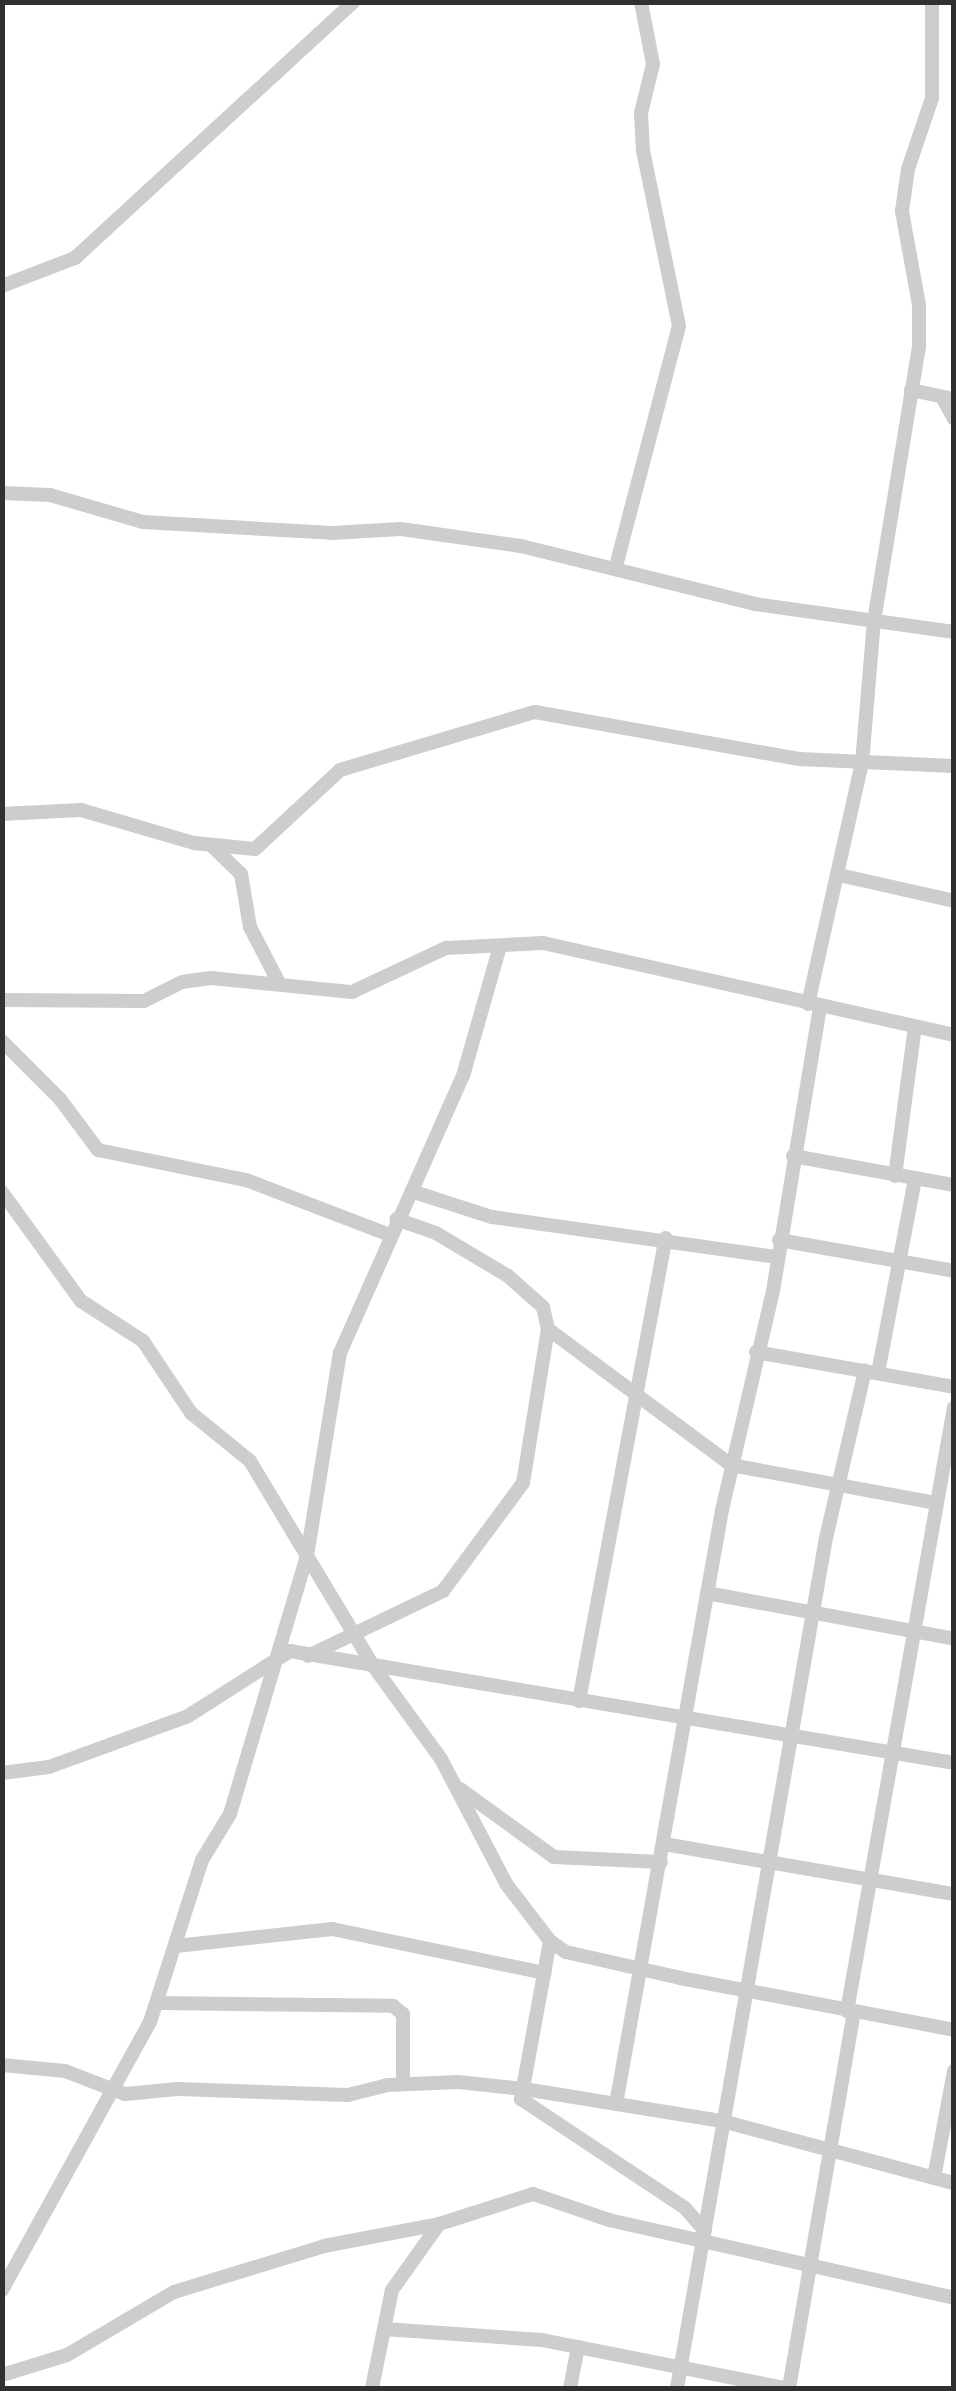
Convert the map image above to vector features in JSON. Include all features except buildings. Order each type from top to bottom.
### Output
[{"type":"street","points":[[2,286],[75,258],[353,2]]},
{"type":"street","points":[[616,566],[679,326],[643,150],[641,112],[653,48],[641,2]]},
{"type":"street","points":[[616,2104],[731,1465],[777,1257],[814,1005],[862,762],[874,621],[920,324],[903,244],[902,201],[932,98],[932,2]]},
{"type":"street","points":[[911,390],[948,398],[954,419]]},
{"type":"street","points":[[2,493],[50,495],[143,522],[332,533],[401,529],[616,566],[689,591],[954,632]]},
{"type":"street","points":[[2,814],[80,810],[212,847],[266,844],[314,790],[350,766],[535,712],[798,758],[954,766]]},
{"type":"street","points":[[212,847],[241,874],[250,927],[278,981]]},
{"type":"street","points":[[839,875],[954,901]]},
{"type":"street","points":[[2,1000],[144,1002],[194,978],[278,981],[361,991],[446,948],[560,944],[954,1035]]},
{"type":"street","points":[[2,2290],[158,2003],[202,1860],[230,1814],[308,1556],[340,1354],[396,1219],[414,1192],[463,1076],[500,946]]},
{"type":"street","points":[[895,1176],[915,1026]]},
{"type":"street","points":[[2,1042],[60,1099],[98,1150],[246,1180],[390,1236]]},
{"type":"street","points":[[794,1156],[954,1185]]},
{"type":"street","points":[[677,2388],[722,2121],[752,1992],[791,1736],[839,1484],[871,1372],[914,1179]]},
{"type":"street","points":[[2,1192],[81,1301],[143,1342],[191,1412],[250,1461],[374,1667],[454,1785],[507,1886],[550,1941],[566,1952],[643,1969],[954,2030]]},
{"type":"street","points":[[414,1192],[492,1217],[666,1238],[777,1257]]},
{"type":"street","points":[[308,1656],[357,1637],[443,1591],[520,1491],[548,1328],[543,1307],[520,1283],[436,1233],[396,1219]]},
{"type":"street","points":[[579,1700],[666,1238]]},
{"type":"street","points":[[779,1240],[954,1271]]},
{"type":"street","points":[[548,1328],[731,1465],[839,1484],[954,1516]]},
{"type":"street","points":[[756,1352],[954,1387]]},
{"type":"street","points":[[384,2329],[578,2347],[787,2388],[954,1407]]},
{"type":"street","points":[[707,1593],[954,1639]]},
{"type":"street","points":[[2,1773],[35,1771],[188,1716],[290,1651],[954,1763]]},
{"type":"street","points":[[454,1785],[554,1857],[661,1862]]},
{"type":"street","points":[[664,1844],[954,1894]]},
{"type":"street","points":[[176,1946],[332,1929],[544,1973]]},
{"type":"street","points":[[550,1941],[524,2088],[526,2106],[686,2208],[704,2236]]},
{"type":"street","points":[[158,2003],[393,2006],[403,2014],[403,2084]]},
{"type":"street","points":[[2,2065],[65,2071],[113,2085],[126,2094],[178,2089],[286,2096],[348,2095],[403,2084],[524,2088],[722,2121],[954,2183]]},
{"type":"street","points":[[934,2178],[954,2070]]},
{"type":"street","points":[[2,2375],[67,2356],[174,2292],[324,2246],[439,2224],[533,2194],[810,2267],[954,2298]]},
{"type":"street","points":[[372,2388],[392,2290],[439,2224]]},
{"type":"street","points":[[570,2388],[578,2347]]}]
